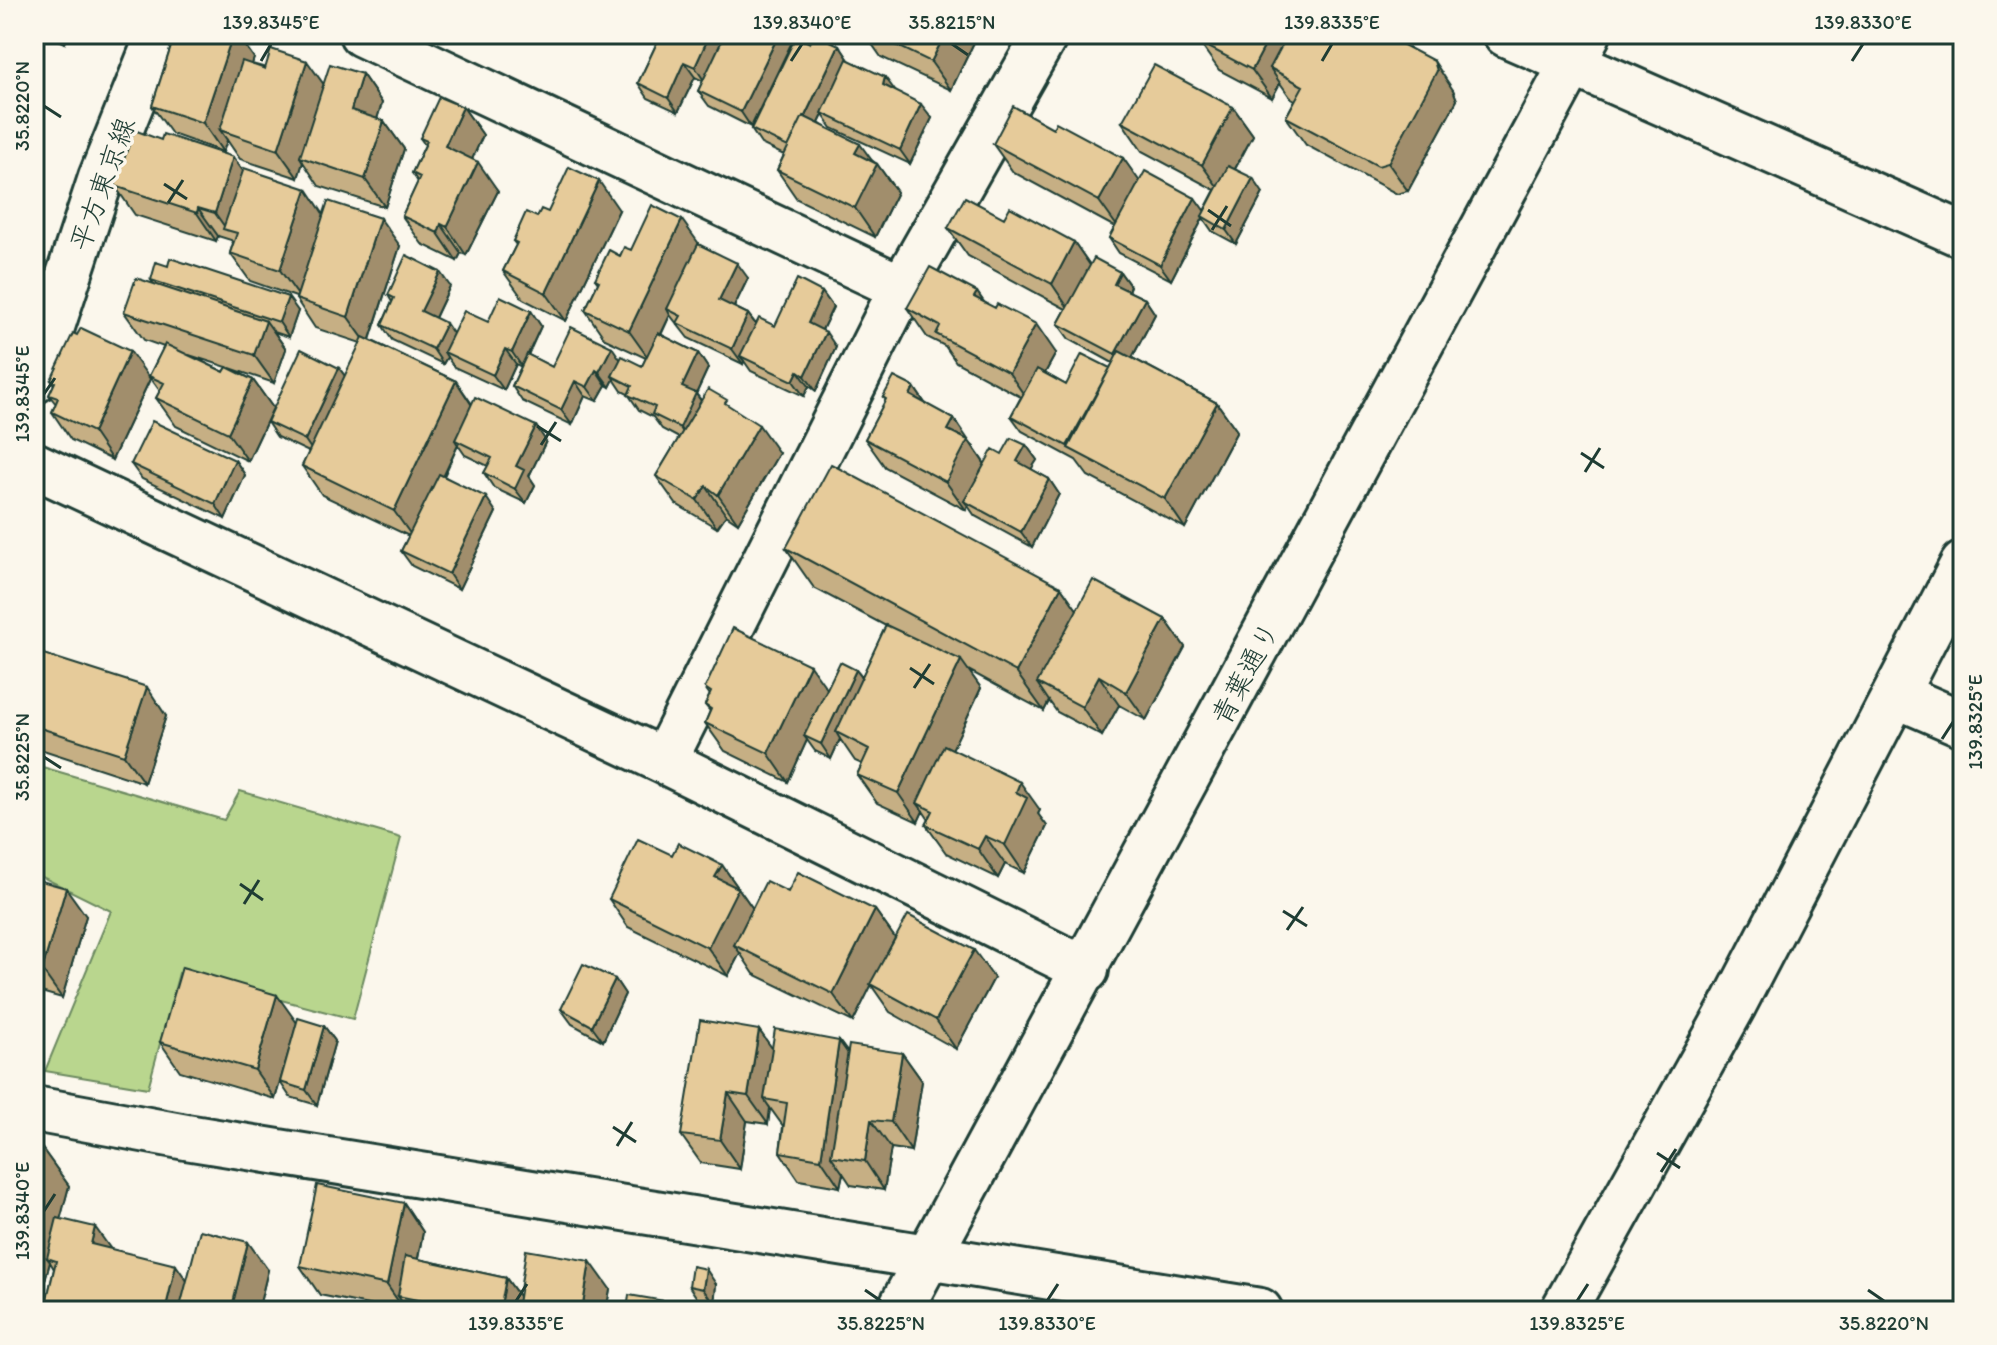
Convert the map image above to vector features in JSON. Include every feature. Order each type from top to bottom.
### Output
[{"type":"street","name":"平方東京線","points":[[34,381],[101,178],[159,34]]},
{"type":"street","points":[[362,34],[902,288]]},
{"type":"street","points":[[664,761],[902,288],[1046,34]]},
{"type":"street","points":[[1506,34],[1580,48],[1963,235]]},
{"type":"street","name":"青葉通り","points":[[899,1311],[1086,970],[1580,48]]},
{"type":"street","points":[[34,465],[664,761],[1086,970]]},
{"type":"street","points":[[1563,1311],[1734,1004],[1963,564]]},
{"type":"street","points":[[1896,695],[1963,724]]},
{"type":"street","points":[[34,1109],[186,1137],[929,1259],[1135,1302],[1260,1311]]},
{"type":"green space","points":[[39,766],[224,820],[240,791],[401,838],[353,1019],[179,973],[148,1088],[45,1071],[111,911],[34,873],[34,792]]},
{"type":"building","points":[[175,34],[233,34],[203,123],[152,106]]},
{"type":"building","points":[[661,34],[710,34],[695,67],[684,62],[668,98],[638,83]]},
{"type":"building","points":[[725,34],[779,34],[741,112],[698,91]]},
{"type":"building","points":[[815,34],[839,45],[788,147],[751,129],[796,36],[810,43]]},
{"type":"building","points":[[873,34],[945,34],[931,62]]},
{"type":"building","points":[[1203,34],[1271,34],[1252,70],[1199,42]]},
{"type":"building","points":[[1288,34],[1383,34],[1434,61],[1437,71],[1388,163],[1378,166],[1286,117],[1303,86],[1270,68]]},
{"type":"building","points":[[271,49],[307,61],[278,150],[220,130],[242,61],[265,69]]},
{"type":"building","points":[[847,59],[885,77],[883,85],[921,104],[900,150],[822,113]]},
{"type":"building","points":[[330,64],[362,74],[351,110],[384,121],[365,179],[300,157]]},
{"type":"building","points":[[1154,65],[1233,107],[1202,165],[1122,122]]},
{"type":"building","points":[[439,97],[463,107],[445,146],[478,162],[447,227],[441,224],[438,233],[402,216],[420,177],[412,173],[427,141],[420,138]]},
{"type":"building","points":[[1013,106],[1053,128],[1056,122],[1123,158],[1099,201],[993,144]]},
{"type":"building","points":[[803,116],[860,144],[855,153],[877,164],[855,208],[777,170]]},
{"type":"building","points":[[134,130],[161,140],[163,134],[233,157],[215,213],[198,208],[197,213],[115,186]]},
{"type":"building","points":[[1228,166],[1253,178],[1226,230],[1202,216]]},
{"type":"building","points":[[569,167],[599,181],[546,293],[503,271],[517,243],[513,241],[526,212],[537,217],[541,209],[548,212]]},
{"type":"building","points":[[244,168],[307,189],[280,270],[230,253],[237,233],[223,229]]},
{"type":"building","points":[[1145,171],[1195,198],[1160,265],[1109,238]]},
{"type":"building","points":[[965,197],[1004,218],[1010,207],[1074,242],[1052,284],[948,228]]},
{"type":"building","points":[[328,201],[380,218],[348,317],[296,299]]},
{"type":"building","points":[[652,205],[682,220],[629,331],[585,310],[609,250],[620,256],[624,247],[631,250]]},
{"type":"building","points":[[698,244],[737,263],[719,300],[748,314],[732,349],[677,323],[681,316],[667,309]]},
{"type":"building","points":[[406,255],[440,272],[421,311],[446,323],[433,349],[382,325],[394,298],[388,295]]},
{"type":"building","points":[[170,258],[288,297],[279,322],[151,280],[156,262],[168,266]]},
{"type":"building","points":[[1094,258],[1120,272],[1114,284],[1145,299],[1115,354],[1058,324]]},
{"type":"building","points":[[930,267],[977,292],[974,297],[995,308],[997,304],[1036,324],[1009,373],[936,334],[940,326],[907,308]]},
{"type":"building","points":[[136,278],[266,321],[254,355],[124,312]]},
{"type":"building","points":[[797,279],[822,292],[808,323],[826,332],[805,376],[798,371],[793,381],[740,356],[759,318],[775,326]]},
{"type":"building","points":[[500,296],[531,311],[512,352],[505,349],[493,375],[444,352],[464,311],[488,322]]},
{"type":"building","points":[[571,327],[612,347],[587,387],[575,381],[561,410],[512,386],[527,354],[552,367]]},
{"type":"building","points":[[81,328],[130,351],[93,432],[52,412],[58,398],[49,395],[55,382],[51,380],[73,333],[77,335]]},
{"type":"building","points":[[658,333],[698,353],[682,387],[696,393],[680,428],[652,414],[655,407],[628,395],[632,386],[612,376],[622,356],[642,366]]},
{"type":"building","points":[[363,337],[456,381],[394,511],[302,466]]},
{"type":"building","points":[[165,344],[224,372],[227,367],[253,380],[228,433],[156,398],[164,383],[149,376]]},
{"type":"building","points":[[301,349],[339,368],[305,440],[267,422]]},
{"type":"building","points":[[1119,351],[1217,403],[1165,499],[1068,448]]},
{"type":"building","points":[[1082,354],[1110,368],[1067,446],[1011,416],[1037,369],[1066,385]]},
{"type":"building","points":[[894,377],[914,387],[910,395],[954,419],[948,430],[968,440],[946,482],[865,439]]},
{"type":"building","points":[[708,389],[759,425],[718,495],[706,486],[697,500],[656,476]]},
{"type":"building","points":[[475,397],[536,426],[516,466],[524,470],[515,489],[484,473],[492,458],[455,440]]},
{"type":"building","points":[[152,421],[235,460],[215,504],[131,464]]},
{"type":"building","points":[[1011,438],[1026,445],[1017,461],[1049,479],[1021,532],[964,501],[993,449],[1002,454]]},
{"type":"building","points":[[831,464],[1061,587],[1016,672],[786,548]]},
{"type":"building","points":[[439,474],[486,497],[449,574],[401,551]]},
{"type":"building","points":[[1093,580],[1165,619],[1126,692],[1099,676],[1082,707],[1037,683]]},
{"type":"building","points":[[886,625],[961,660],[898,793],[857,775],[869,749],[836,732]]},
{"type":"building","points":[[733,628],[810,665],[768,753],[705,723],[711,709],[705,705],[711,692],[705,688]]},
{"type":"building","points":[[34,651],[147,687],[124,755],[34,726]]},
{"type":"building","points":[[840,662],[856,670],[821,744],[804,736]]},
{"type":"building","points":[[944,745],[1020,782],[1016,792],[1027,798],[1005,845],[985,836],[978,849],[926,825],[933,811],[917,803]]},
{"type":"building","points":[[638,839],[672,855],[678,843],[722,865],[715,877],[738,888],[708,948],[609,899]]},
{"type":"building","points":[[798,872],[875,910],[833,994],[734,945],[766,881],[788,892]]},
{"type":"building","points":[[34,879],[66,888],[42,970],[34,968]]},
{"type":"building","points":[[908,915],[974,950],[936,1020],[870,984]]},
{"type":"building","points":[[583,964],[615,979],[592,1026],[561,1009]]},
{"type":"building","points":[[182,967],[277,995],[255,1070],[160,1042]]},
{"type":"building","points":[[298,1018],[324,1026],[306,1090],[280,1082]]},
{"type":"building","points":[[700,1020],[759,1030],[748,1096],[728,1093],[720,1140],[681,1135]]},
{"type":"building","points":[[775,1029],[839,1041],[821,1159],[780,1152],[787,1103],[764,1099]]},
{"type":"building","points":[[849,1045],[902,1053],[891,1122],[871,1120],[865,1161],[831,1156]]},
{"type":"building","points":[[34,1145],[41,1147],[34,1175]]},
{"type":"building","points":[[317,1185],[404,1203],[387,1285],[300,1266]]},
{"type":"building","points":[[57,1218],[95,1227],[91,1244],[176,1265],[165,1311],[44,1311],[56,1261],[47,1258]]},
{"type":"building","points":[[200,1230],[248,1242],[231,1311],[179,1311]]},
{"type":"building","points":[[526,1250],[590,1261],[582,1311],[517,1311]]},
{"type":"building","points":[[405,1256],[506,1278],[500,1311],[434,1311],[430,1310],[432,1303],[398,1296]]},
{"type":"building","points":[[692,1266],[706,1269],[703,1289],[689,1286]]},
{"type":"building","points":[[629,1295],[694,1306],[693,1311],[627,1311]]}]
